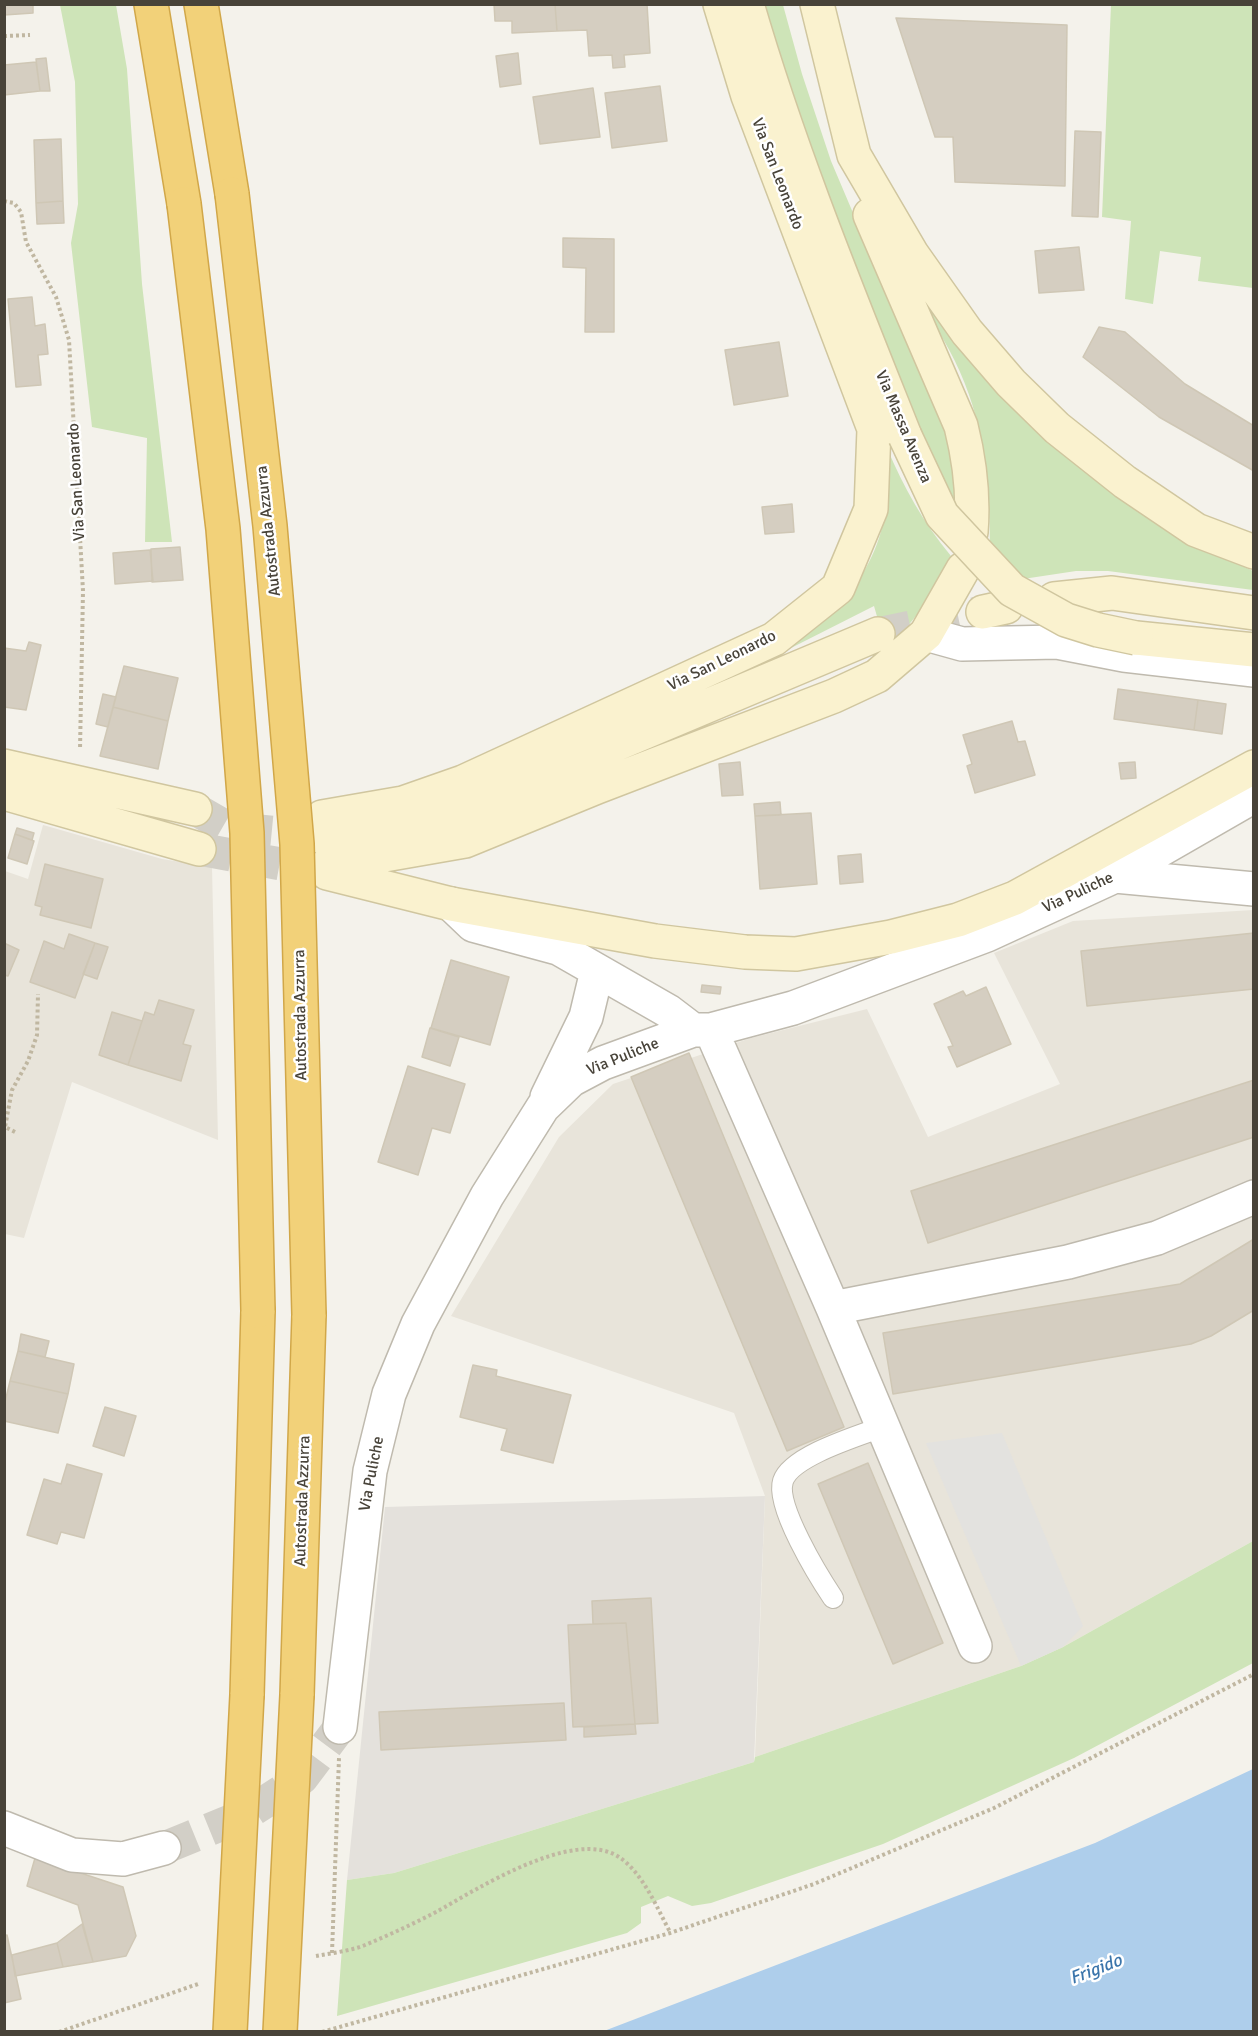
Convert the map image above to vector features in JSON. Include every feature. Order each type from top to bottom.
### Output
[{"type":"highway","points":[[151,4],[184,204],[223,529],[247,833],[258,1311],[247,1695],[230,2031]]},
{"type":"highway","name":"Autostrada Azzurra","points":[[201,4],[232,194],[270,526],[297,844],[309,1315],[297,1695],[280,2031]]},
{"type":"main road","name":"Via San Leonardo","points":[[324,848],[403,803],[463,782],[774,639],[838,588],[871,509],[874,429],[748,96],[720,4]]},
{"type":"main road","name":"Via Massa Avenza","points":[[747,4],[771,88],[795,154],[905,436],[942,515],[1012,590],[1066,620],[1136,638],[1254,650]]},
{"type":"main road","points":[[817,4],[871,220],[961,426],[969,458],[974,502],[971,532]]},
{"type":"main road","points":[[854,155],[912,254],[967,332],[1057,428],[1125,482],[1196,530],[1254,552]]},
{"type":"main road","points":[[324,848],[465,841],[597,787],[834,696],[877,676],[926,634],[963,569]]},
{"type":"main road","points":[[1054,599],[1112,593],[1254,613]]},
{"type":"main road","name":"Via San Leonardo","points":[[324,848],[336,838],[415,829],[878,634]]},
{"type":"main road","points":[[4,766],[195,809]]},
{"type":"main road","points":[[324,848],[451,904],[656,941],[745,952],[806,952],[891,937],[958,920],[1015,898],[1254,767]]},
{"type":"main road","points":[[4,793],[199,849]]},
{"type":"street","points":[[926,634],[962,645],[1057,642],[1124,655],[1254,670]]},
{"type":"street","name":"Via Puliche","points":[[340,1727],[370,1471],[389,1394],[424,1314],[487,1196],[543,1107],[571,1080],[603,1063],[702,1030],[794,1008],[987,935],[1115,876],[1254,796]]},
{"type":"street","points":[[1115,876],[1254,889]]},
{"type":"street","points":[[451,904],[473,925],[558,948],[702,1030],[833,1308],[975,1646]]},
{"type":"street","points":[[543,1107],[586,1017],[597,971]]},
{"type":"street","points":[[833,1308],[1068,1262],[1157,1238],[1254,1197]]},
{"type":"street","points":[[4,1828],[72,1855],[123,1859],[164,1848]]},
{"type":"lane","points":[[833,1599],[803,1552],[782,1493],[783,1481],[791,1471],[811,1455],[882,1427]]},
{"type":"path","points":[[4,36],[30,35]]},
{"type":"path","name":"Via San Leonardo","points":[[4,201],[14,203],[21,212],[26,242],[56,297],[69,340],[83,591],[82,728],[78,783]]},
{"type":"path","points":[[15,1132],[5,1127],[12,1090],[28,1062],[37,1035],[38,994]]},
{"type":"path","points":[[322,2031],[670,1933],[814,1884],[994,1808],[1254,1674]]},
{"type":"path","points":[[332,1953],[340,1727]]},
{"type":"path","points":[[311,1958],[362,1946],[435,1912],[494,1877],[548,1856],[592,1850],[618,1856],[652,1899],[670,1933]]},
{"type":"path","points":[[59,2031],[202,1983]]},
{"type":"shaded area","points":[[43,825],[162,859],[212,867],[218,1140],[72,1082],[24,1238],[5,1234],[5,871],[28,879]]},
{"type":"shaded area","points":[[1253,910],[1253,1541],[1063,1647],[1021,1666],[755,1757],[765,1496],[734,1413],[451,1316],[559,1137],[613,1084],[751,1038],[867,1009],[928,1137],[1060,1084],[994,953],[1073,921]]},
{"type":"shaded area","points":[[1002,1433],[1083,1626],[1063,1647],[1021,1666],[926,1443]]},
{"type":"shaded area","points":[[765,1496],[754,1762],[394,1873],[347,1880],[385,1507]]},
{"type":"green space","points":[[60,5],[116,5],[127,69],[142,284],[172,542],[145,542],[147,438],[92,427],[71,243],[78,204],[75,82]]},
{"type":"green space","points":[[754,5],[783,5],[802,74],[831,161],[951,444],[960,514],[942,492]]},
{"type":"green space","points":[[1111,5],[1253,5],[1253,288],[1198,281],[1201,257],[1160,251],[1153,304],[1125,299],[1131,221],[1102,217]]},
{"type":"green space","points":[[912,284],[1048,440],[1110,492],[1198,545],[1253,571],[1253,590],[1108,571],[1076,571],[1023,579],[990,551],[985,460],[976,416],[955,361]]},
{"type":"green space","points":[[887,448],[915,504],[951,556],[935,593],[887,651],[874,606],[789,649],[837,607],[855,586],[869,563],[879,538],[885,511],[888,481]]},
{"type":"green space","points":[[1253,1541],[1253,1663],[1074,1758],[883,1844],[711,1903],[692,1906],[668,1896],[641,1907],[641,1923],[627,1933],[337,2016],[347,1880],[394,1873],[754,1762],[755,1757],[1021,1666],[1063,1647]]},
{"type":"water","name":"Frigido","points":[[1253,1769],[1253,2031],[604,2031],[1095,1843]]},
{"type":"building","points":[[4,4],[33,4],[33,13],[4,15]]},
{"type":"building","points":[[494,4],[555,4],[557,31],[512,33],[512,21],[495,21]]},
{"type":"building","points":[[555,4],[647,4],[650,53],[624,55],[625,67],[613,68],[612,55],[589,56],[587,30],[557,31]]},
{"type":"building","points":[[896,18],[1067,25],[1065,186],[955,182],[953,137],[935,137]]},
{"type":"building","points":[[518,53],[521,84],[500,87],[496,56]]},
{"type":"building","points":[[46,58],[50,91],[40,91],[36,59]]},
{"type":"building","points":[[36,62],[40,91],[4,95],[4,65]]},
{"type":"building","points":[[660,86],[667,141],[612,148],[605,93]]},
{"type":"building","points":[[593,88],[600,137],[540,144],[533,97]]},
{"type":"building","points":[[1075,131],[1101,132],[1098,217],[1072,216]]},
{"type":"building","points":[[61,139],[63,201],[36,203],[34,140]]},
{"type":"building","points":[[63,201],[64,223],[37,224],[36,203]]},
{"type":"building","points":[[563,238],[614,239],[614,332],[585,332],[586,268],[563,267]]},
{"type":"building","points":[[1079,247],[1084,290],[1039,293],[1035,251]]},
{"type":"building","points":[[32,297],[35,326],[45,324],[48,354],[38,355],[41,385],[16,387],[8,299]]},
{"type":"building","points":[[1099,327],[1125,332],[1185,384],[1254,426],[1254,471],[1159,417],[1083,357]]},
{"type":"building","points":[[779,342],[788,396],[734,405],[725,350]]},
{"type":"building","points":[[792,504],[794,532],[765,534],[762,507]]},
{"type":"building","points":[[180,547],[183,580],[152,582],[151,549]]},
{"type":"building","points":[[150,550],[153,581],[115,584],[113,553]]},
{"type":"building","points":[[29,642],[41,645],[26,710],[4,707],[4,648],[26,651]]},
{"type":"building","points":[[124,666],[178,678],[168,721],[113,707]]},
{"type":"building","points":[[1118,689],[1198,700],[1194,730],[1114,719]]},
{"type":"building","points":[[103,694],[116,697],[108,727],[96,724]]},
{"type":"building","points":[[1198,700],[1226,704],[1222,734],[1194,730]]},
{"type":"building","points":[[113,707],[168,721],[158,769],[100,756]]},
{"type":"building","points":[[1012,721],[1018,742],[1025,741],[1035,775],[975,793],[967,766],[972,764],[963,735]]},
{"type":"building","points":[[740,762],[743,795],[722,796],[719,764]]},
{"type":"building","points":[[1135,762],[1136,778],[1121,779],[1119,763]]},
{"type":"building","points":[[780,802],[781,815],[755,816],[754,804]]},
{"type":"building","points":[[811,813],[817,884],[760,889],[755,816]]},
{"type":"building","points":[[17,828],[34,833],[32,840],[15,834]]},
{"type":"building","points":[[15,834],[34,841],[27,864],[8,858]]},
{"type":"building","points":[[861,854],[863,882],[840,884],[838,856]]},
{"type":"building","points":[[45,864],[103,879],[91,928],[40,915],[42,907],[35,905]]},
{"type":"building","points":[[1254,933],[1254,989],[1087,1006],[1081,951]]},
{"type":"building","points":[[69,934],[95,943],[75,998],[30,982],[44,941],[64,949]]},
{"type":"building","points":[[4,943],[19,950],[8,976],[4,975]]},
{"type":"building","points":[[95,943],[108,947],[97,979],[83,974]]},
{"type":"building","points":[[451,960],[509,977],[490,1045],[431,1028]]},
{"type":"building","points":[[702,985],[721,987],[720,994],[701,992]]},
{"type":"building","points":[[986,987],[1011,1044],[957,1067],[948,1047],[953,1046],[934,1004],[963,991],[966,996]]},
{"type":"building","points":[[159,1000],[194,1010],[183,1044],[191,1046],[181,1081],[128,1065],[145,1012],[154,1015]]},
{"type":"building","points":[[112,1012],[142,1021],[128,1065],[99,1055]]},
{"type":"building","points":[[430,1028],[459,1037],[450,1066],[422,1057]]},
{"type":"building","points":[[689,1053],[844,1427],[787,1451],[631,1077]]},
{"type":"building","points":[[408,1066],[465,1084],[450,1133],[432,1128],[418,1175],[378,1162]]},
{"type":"building","points":[[1254,1080],[1254,1137],[928,1243],[911,1191]]},
{"type":"building","points":[[1254,1239],[1254,1310],[1211,1336],[1191,1344],[893,1394],[883,1333],[1180,1284]]},
{"type":"building","points":[[21,1334],[49,1341],[45,1357],[18,1351]]},
{"type":"building","points":[[18,1351],[74,1364],[68,1394],[10,1381]]},
{"type":"building","points":[[473,1365],[497,1370],[496,1376],[571,1395],[553,1463],[501,1450],[507,1429],[460,1417]]},
{"type":"building","points":[[10,1381],[68,1394],[58,1433],[4,1421],[4,1406]]},
{"type":"building","points":[[105,1407],[136,1416],[124,1456],[93,1446]]},
{"type":"building","points":[[868,1463],[943,1643],[893,1664],[818,1484]]},
{"type":"building","points":[[67,1464],[102,1474],[84,1538],[61,1532],[57,1544],[27,1535],[44,1479],[61,1484]]},
{"type":"building","points":[[651,1598],[658,1723],[635,1724],[626,1623],[593,1624],[592,1601]]},
{"type":"building","points":[[626,1623],[635,1724],[573,1727],[568,1625]]},
{"type":"building","points":[[564,1703],[566,1740],[381,1750],[379,1712]]},
{"type":"building","points":[[635,1724],[636,1734],[584,1737],[584,1727]]},
{"type":"building","points":[[35,1858],[123,1887],[136,1936],[126,1956],[93,1962],[78,1905],[27,1886]]},
{"type":"building","points":[[82,1924],[93,1962],[63,1967],[57,1943]]},
{"type":"building","points":[[7,1935],[21,1999],[4,2003],[4,1936]]},
{"type":"building","points":[[57,1943],[63,1967],[15,1976],[12,1955]]},
{"type":"tunnel","points":[[878,634],[983,612]]},
{"type":"tunnel","points":[[195,809],[228,828],[322,837]]},
{"type":"tunnel","points":[[199,849],[324,872]]},
{"type":"tunnel","points":[[164,1848],[245,1815],[302,1778],[340,1727]]}]
